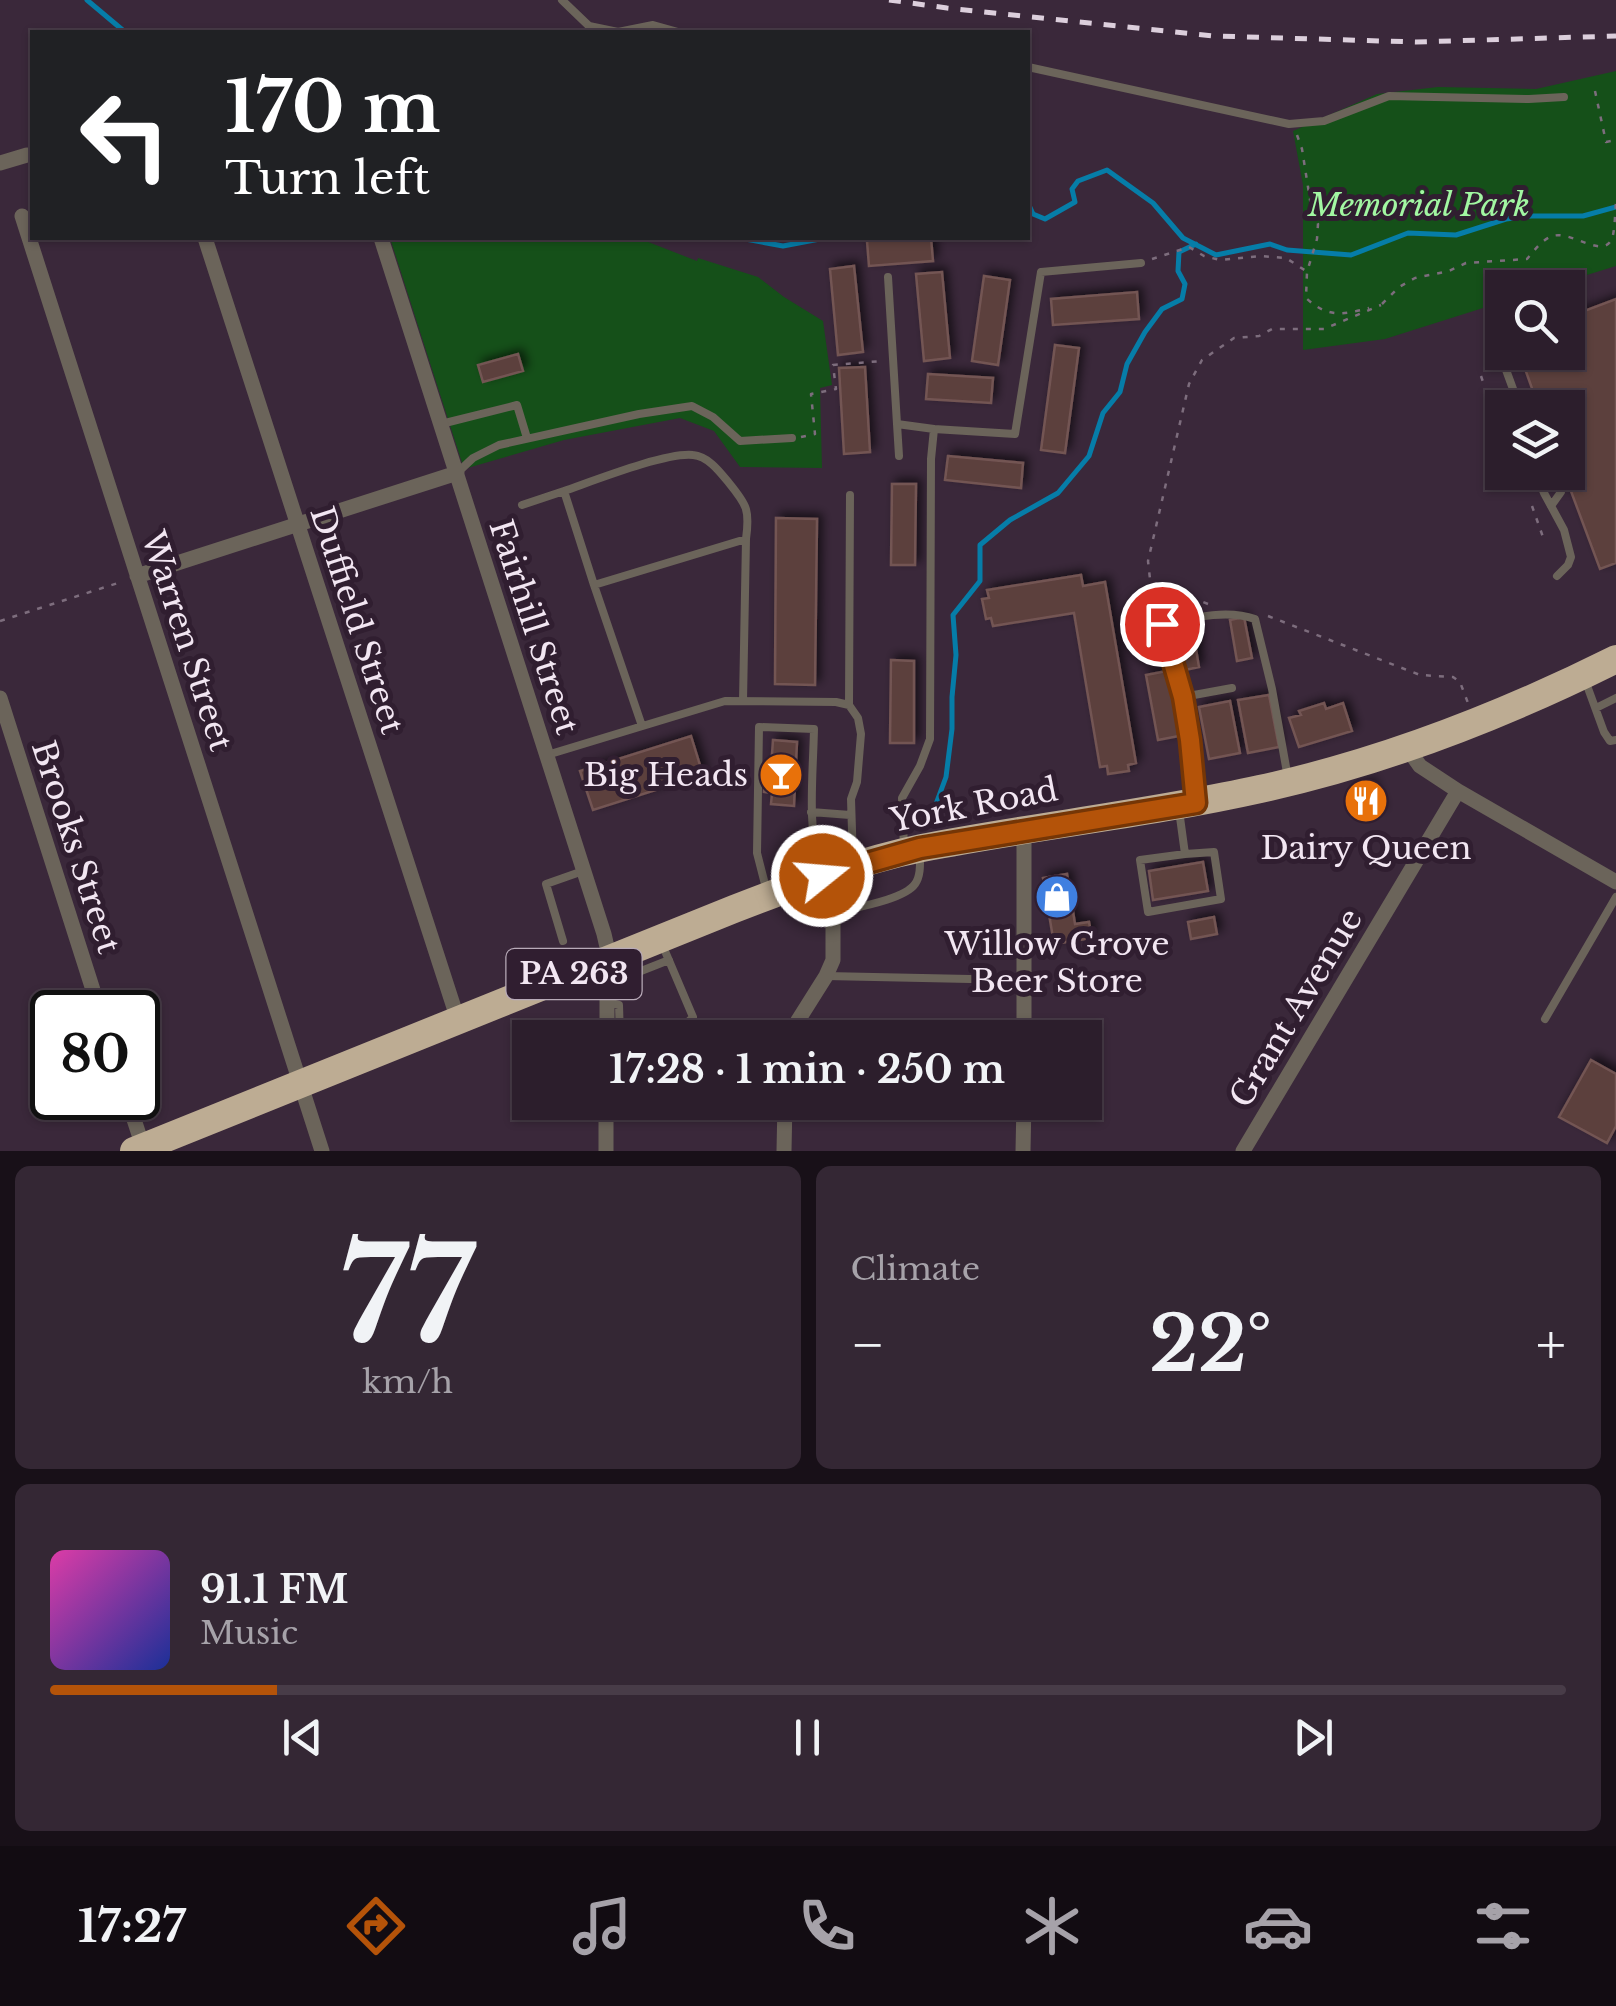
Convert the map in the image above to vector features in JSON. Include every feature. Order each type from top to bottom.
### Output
[{"type":"highway","name":"York Road","points":[[139,1149],[616,957],[665,949],[768,896],[836,872],[913,850],[1187,804],[1289,782],[1407,748],[1510,709],[1616,659]]},
{"type":"street","points":[[0,164],[26,156]]},
{"type":"street","name":"Warren Street","points":[[22,216],[322,1151]]},
{"type":"street","name":"Duffield Street","points":[[206,240],[458,1020]]},
{"type":"street","name":"Fairhill Street","points":[[382,240],[583,871],[616,957],[606,1020]]},
{"type":"street","points":[[137,576],[457,474]]},
{"type":"street","name":"Brooks Street","points":[[1,705],[93,990]]},
{"type":"street","points":[[1407,748],[1420,766],[1458,791],[1616,882]]},
{"type":"street","name":"Grant Avenue","points":[[1243,1151],[1458,791]]},
{"type":"street","points":[[1024,830],[1024,1020]]},
{"type":"street","points":[[798,1020],[832,960],[836,872]]},
{"type":"street","points":[[132,1120],[139,1149]]},
{"type":"street","points":[[606,1120],[606,1151]]},
{"type":"street","points":[[784,1151],[785,1120]]},
{"type":"street","points":[[1023,1151],[1024,1120]]},
{"type":"lane","points":[[562,0],[588,26],[608,30]]},
{"type":"lane","points":[[628,30],[653,25],[671,30]]},
{"type":"lane","points":[[1030,66],[1289,124],[1324,122],[1390,96],[1564,97]]},
{"type":"lane","points":[[897,424],[1015,434],[1041,272],[1141,263]]},
{"type":"lane","points":[[888,277],[899,456]]},
{"type":"lane","points":[[441,424],[517,404],[527,438]]},
{"type":"lane","points":[[457,474],[473,458],[499,445],[692,406],[713,417],[740,441],[792,438]]},
{"type":"lane","points":[[832,913],[904,894],[919,876],[902,798],[930,740],[934,429]]},
{"type":"lane","points":[[522,505],[671,456],[694,454],[719,471],[748,508],[749,517],[743,701]]},
{"type":"lane","points":[[1544,490],[1564,530],[1571,557],[1557,576]]},
{"type":"lane","points":[[1551,506],[1561,490]]},
{"type":"lane","points":[[564,491],[642,726]]},
{"type":"lane","points":[[768,896],[757,853],[759,727],[814,729],[812,812],[816,856],[836,872],[857,782],[861,734],[850,705],[850,495]]},
{"type":"lane","points":[[594,585],[746,539]]},
{"type":"lane","points":[[1185,854],[1190,740],[1183,697],[1162,624],[1242,614],[1255,620],[1289,782]]},
{"type":"lane","points":[[1583,675],[1604,732],[1610,740],[1616,740]]},
{"type":"lane","points":[[1183,697],[1232,688]]},
{"type":"lane","points":[[1596,708],[1616,698]]},
{"type":"lane","points":[[546,756],[726,701],[850,705]]},
{"type":"lane","points":[[812,812],[850,815]]},
{"type":"lane","points":[[1214,852],[1221,900],[1148,912],[1140,860],[1185,854],[1214,852]]},
{"type":"lane","points":[[563,940],[546,884],[583,871]]},
{"type":"lane","points":[[1544,1019],[1616,897]]},
{"type":"lane","points":[[665,949],[692,1016],[688,1020]]},
{"type":"lane","points":[[826,976],[1024,980]]},
{"type":"lane","points":[[607,1002],[619,1005],[619,1020]]},
{"type":"path","points":[[1594,91],[1606,142],[1616,140]]},
{"type":"path","points":[[1295,124],[1318,224],[1307,272],[1306,298],[1318,308],[1338,314],[1381,305]]},
{"type":"path","points":[[1221,609],[1157,584],[1148,572],[1189,384],[1202,360],[1234,338],[1259,336],[1272,329],[1324,329],[1381,305],[1415,278],[1466,263],[1526,258],[1555,234],[1574,236],[1594,247],[1608,244],[1612,240],[1616,203]]},
{"type":"path","points":[[1141,263],[1189,247],[1220,260],[1286,258],[1307,272]]},
{"type":"path","points":[[792,438],[815,434],[811,394],[836,389],[834,365],[893,360]]},
{"type":"path","points":[[1481,376],[1486,390]]},
{"type":"path","points":[[1532,506],[1543,537]]},
{"type":"path","points":[[0,621],[137,576]]},
{"type":"path","points":[[1262,614],[1420,676],[1453,677],[1460,682],[1468,703]]},
{"type":"green space","name":"Memorial Park","points":[[1616,71],[1616,266],[1585,276],[1585,270],[1485,270],[1485,307],[1385,339],[1303,350],[1303,185],[1293,131],[1377,94],[1438,87],[1536,89]]},
{"type":"green space","points":[[391,240],[643,240],[697,261],[698,258],[758,277],[823,321],[832,385],[820,388],[822,468],[740,467],[714,431],[680,418],[564,440],[464,469]]},
{"type":"building","points":[[931,240],[933,261],[869,266],[867,241]]},
{"type":"building","points":[[854,266],[863,352],[838,355],[830,269]]},
{"type":"building","points":[[942,272],[950,358],[924,361],[916,274]]},
{"type":"building","points":[[984,276],[1010,280],[998,365],[972,361]]},
{"type":"building","points":[[1137,292],[1139,319],[1053,325],[1051,299]]},
{"type":"building","points":[[1616,299],[1616,563],[1600,569],[1571,490],[1585,490],[1585,390],[1533,390],[1525,370],[1585,370],[1585,311]]},
{"type":"building","points":[[1055,345],[1079,348],[1065,453],[1041,450]]},
{"type":"building","points":[[518,354],[523,371],[483,382],[478,365]]},
{"type":"building","points":[[865,367],[870,452],[844,454],[839,368]]},
{"type":"building","points":[[928,374],[993,378],[991,403],[926,399]]},
{"type":"building","points":[[948,456],[1023,463],[1021,488],[945,480]]},
{"type":"building","points":[[892,484],[916,484],[915,565],[891,565]]},
{"type":"building","points":[[776,518],[817,519],[815,685],[775,684]]},
{"type":"building","points":[[1081,575],[1083,586],[1105,582],[1136,763],[1128,765],[1129,771],[1108,774],[1107,766],[1100,767],[1074,613],[993,626],[991,618],[986,619],[982,599],[989,598],[987,590]]},
{"type":"building","points":[[1244,617],[1252,658],[1237,661],[1230,620]]},
{"type":"building","points":[[1192,626],[1199,667],[1185,670],[1177,629]]},
{"type":"building","points":[[891,660],[914,661],[914,743],[890,743]]},
{"type":"building","points":[[1172,670],[1184,735],[1158,740],[1146,675]]},
{"type":"building","points":[[1269,695],[1279,747],[1248,753],[1238,700]]},
{"type":"building","points":[[1230,701],[1240,753],[1209,759],[1199,707]]},
{"type":"building","points":[[1324,703],[1326,709],[1343,703],[1352,731],[1299,747],[1289,718]]},
{"type":"building","points":[[691,736],[703,775],[593,810],[580,771]]},
{"type":"building","points":[[773,740],[797,742],[794,806],[771,804],[772,793],[764,792]]},
{"type":"building","name":"Dairy Queen","points":[[1370,783],[1380,811],[1362,817],[1352,790]]},
{"type":"building","points":[[1203,862],[1208,891],[1153,900],[1149,871]]},
{"type":"building","points":[[1067,874],[1075,924],[1089,922],[1092,938],[1054,944],[1043,878]]},
{"type":"building","points":[[1214,917],[1217,934],[1191,939],[1188,922]]},
{"type":"building","points":[[1591,1060],[1616,1074],[1616,1126],[1607,1143],[1559,1117]]},
{"type":"waterway","points":[[87,0],[123,30]]},
{"type":"waterway","points":[[1030,207],[1033,214],[1045,219],[1075,202],[1072,189],[1078,181],[1107,170],[1153,203],[1183,238],[1216,255],[1270,244],[1287,250],[1351,255],[1408,233],[1456,235],[1506,219],[1583,216],[1616,207]]},
{"type":"waterway","points":[[751,240],[783,246],[814,240]]},
{"type":"waterway","points":[[933,812],[946,777],[952,729],[956,655],[953,615],[980,581],[980,545],[1010,520],[1058,493],[1089,456],[1103,413],[1120,392],[1127,364],[1145,332],[1162,309],[1182,299],[1185,284],[1178,271],[1179,252],[1196,244]]},
{"type":"railway","points":[[889,0],[1214,36],[1416,42],[1616,36]]},
{"type":"place","name":"Big Heads","points":[[781,775]]},
{"type":"place","name":"Dairy Queen","points":[[1366,801]]},
{"type":"place","name":"Willow Grove Beer Store","points":[[1057,897]]},
{"type":"route","points":[[822,876],[920,848],[1196,803],[1183,697],[1162,624]]}]
